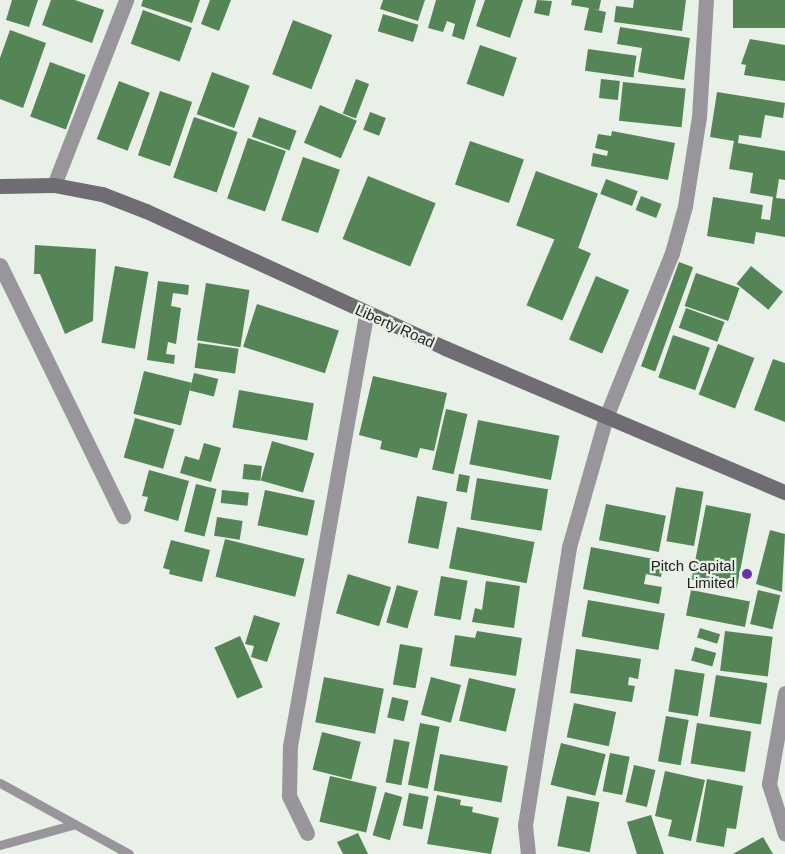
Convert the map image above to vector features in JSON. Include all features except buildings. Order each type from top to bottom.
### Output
[{"type":"street","points":[[54,185],[126,0]]},
{"type":"street","points":[[528,854],[525,825],[561,596],[582,495],[606,417],[672,253],[685,206],[699,117],[706,0]]},
{"type":"street","name":"Liberty Road","points":[[0,186],[54,185],[102,194],[146,211],[366,313],[785,492]]},
{"type":"street","points":[[0,265],[123,516]]},
{"type":"street","points":[[307,833],[289,796],[290,746],[366,313]]},
{"type":"street","points":[[785,693],[769,784],[785,834]]},
{"type":"lane","points":[[0,783],[72,825],[129,854]]},
{"type":"lane","points":[[0,845],[72,825]]},
{"type":"place","name":"Pitch Capital Limited","points":[[747,574]]}]
